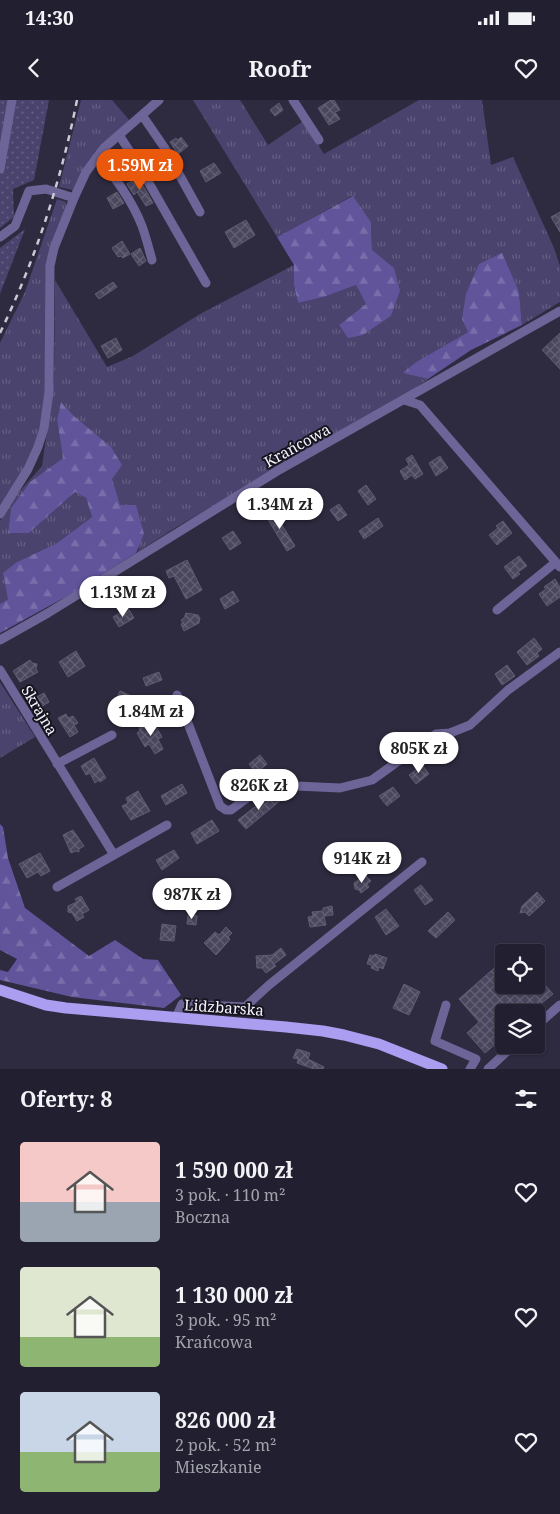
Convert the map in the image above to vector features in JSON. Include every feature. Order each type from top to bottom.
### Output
[{"type":"main road","name":"Lidzbarska","points":[[0,990],[38,1003],[66,1008],[286,1026],[344,1035],[379,1044],[442,1069]]},
{"type":"street","points":[[0,169],[12,100]]},
{"type":"street","points":[[0,514],[28,469],[44,428],[49,392],[50,266],[54,248],[86,172],[104,148],[159,100]]},
{"type":"street","points":[[293,100],[319,140]]},
{"type":"street","points":[[142,115],[164,147],[200,212]]},
{"type":"street","points":[[118,135],[138,164],[206,283]]},
{"type":"street","points":[[98,156],[116,178],[132,204],[142,226],[152,260]]},
{"type":"street","points":[[0,236],[15,226],[30,191],[46,189],[74,198]]},
{"type":"street","name":"Krańcowa","points":[[0,640],[48,613],[279,470],[560,311]]},
{"type":"street","points":[[404,400],[420,405],[558,565],[497,610]]},
{"type":"street","points":[[177,695],[220,806],[226,810],[231,810],[275,777],[296,786],[340,788],[372,780],[436,734],[450,733],[470,725],[508,690],[560,652]]},
{"type":"street","name":"Skrajna","points":[[0,670],[114,854]]},
{"type":"street","points":[[57,764],[112,735]]},
{"type":"street","points":[[57,887],[167,825]]},
{"type":"street","points":[[176,1018],[182,1004],[245,1007],[269,985],[422,862]]},
{"type":"street","points":[[446,1005],[435,1041],[476,1059],[470,1069]]},
{"type":"street","points":[[545,1018],[560,1006]]},
{"type":"street","points":[[488,1069],[504,1054]]},
{"type":"green space","points":[[0,100],[49,100],[34,180],[13,189],[14,217],[0,228]]},
{"type":"green space","points":[[81,100],[112,100],[130,121],[90,160],[73,190],[59,187]]},
{"type":"green space","points":[[193,100],[240,100],[268,145],[303,121],[324,154],[419,100],[482,100],[491,165],[513,157],[554,248],[560,266],[560,302],[522,325],[519,292],[468,332],[416,362],[404,373],[428,379],[410,392],[175,528],[136,553],[139,549],[120,506],[111,479],[75,417],[61,402],[57,420],[63,458],[30,482],[11,508],[8,533],[29,533],[75,492],[86,498],[92,517],[57,543],[17,562],[8,599],[0,604],[0,521],[12,500],[42,466],[54,381],[55,280],[107,367],[133,356],[200,314],[294,265],[294,285],[298,303],[324,297],[356,285],[366,304],[339,325],[363,335],[391,316],[400,291],[372,250],[371,222],[352,196],[277,237]]},
{"type":"green space","points":[[353,196],[371,222],[372,250],[394,268],[400,291],[391,316],[363,335],[348,338],[339,325],[366,304],[356,285],[324,297],[298,303],[294,285],[294,265],[277,237]]},
{"type":"green space","points":[[57,199],[66,202],[66,211],[50,252],[47,382],[42,427],[35,452],[0,508],[0,343],[25,292]]},
{"type":"green space","points":[[25,229],[0,294],[0,248]]},
{"type":"green space","points":[[502,253],[519,292],[522,325],[471,350],[428,379],[403,373],[416,362],[468,332],[462,319],[466,294],[479,264]]},
{"type":"green space","points":[[61,402],[75,417],[111,447],[122,465],[112,479],[120,505],[136,505],[144,534],[136,553],[69,595],[0,633],[0,604],[8,599],[3,573],[17,562],[57,543],[92,517],[86,498],[75,492],[29,533],[8,533],[11,508],[30,482],[63,458],[57,420]]},
{"type":"green space","points":[[0,682],[35,737],[0,758]]},
{"type":"green space","points":[[0,824],[3,827],[8,858],[25,908],[89,956],[115,940],[143,959],[158,960],[181,995],[164,1008],[72,997],[0,980],[0,970],[8,972],[17,959],[0,950]]},
{"type":"building","points":[[334,100],[340,110],[335,112],[340,119],[329,125],[318,108]]},
{"type":"building","points":[[279,103],[283,110],[275,116],[270,110]]},
{"type":"building","points":[[181,137],[188,146],[178,154],[170,142]]},
{"type":"building","points":[[162,161],[170,174],[163,179],[162,177],[155,181],[149,170]]},
{"type":"building","points":[[214,163],[221,173],[206,182],[200,171]]},
{"type":"building","points":[[138,177],[153,203],[146,206],[137,192],[134,195],[127,184]]},
{"type":"building","points":[[117,192],[124,203],[113,209],[107,198]]},
{"type":"building","points":[[560,212],[560,232],[551,217]]},
{"type":"building","points":[[246,220],[255,235],[234,248],[225,232]]},
{"type":"building","points":[[122,241],[130,254],[123,258],[121,256],[118,257],[112,248]]},
{"type":"building","points":[[140,248],[146,261],[139,266],[131,254]]},
{"type":"building","points":[[113,282],[117,287],[99,299],[95,294]]},
{"type":"building","points":[[560,333],[560,369],[542,350]]},
{"type":"building","points":[[116,338],[122,350],[108,358],[101,346]]},
{"type":"building","points":[[412,455],[423,474],[415,479],[412,475],[405,480],[400,471],[409,465],[406,459]]},
{"type":"building","points":[[440,456],[448,468],[436,476],[429,463]]},
{"type":"building","points":[[366,485],[376,499],[368,505],[358,491]]},
{"type":"building","points":[[339,504],[347,515],[338,521],[330,510]]},
{"type":"building","points":[[272,509],[295,546],[287,551],[264,513]]},
{"type":"building","points":[[378,518],[383,526],[364,539],[359,531]]},
{"type":"building","points":[[503,521],[512,533],[497,545],[489,535]]},
{"type":"building","points":[[233,531],[241,543],[230,550],[222,538]]},
{"type":"building","points":[[519,556],[527,566],[518,572],[520,574],[513,579],[504,567]]},
{"type":"building","points":[[187,560],[202,590],[186,599],[174,576],[169,578],[166,571]]},
{"type":"building","points":[[555,579],[560,587],[560,597],[547,606],[539,594],[546,589],[544,587]]},
{"type":"building","points":[[233,591],[239,601],[225,609],[220,599]]},
{"type":"building","points":[[128,608],[134,618],[119,627],[113,617]]},
{"type":"building","points":[[186,613],[198,615],[200,618],[199,623],[184,631],[181,620]]},
{"type":"building","points":[[534,638],[542,649],[537,653],[539,656],[527,665],[517,652]]},
{"type":"building","points":[[76,651],[85,666],[68,677],[59,662]]},
{"type":"building","points":[[30,660],[32,663],[37,664],[36,669],[38,672],[20,682],[13,671]]},
{"type":"building","points":[[507,665],[515,676],[502,685],[495,674]]},
{"type":"building","points":[[159,672],[162,680],[146,686],[143,678]]},
{"type":"building","points":[[120,691],[139,699],[133,712],[115,703]]},
{"type":"building","points":[[44,693],[49,702],[41,707],[35,698]]},
{"type":"building","points":[[66,714],[68,718],[73,716],[78,723],[74,725],[78,732],[70,737],[58,718]]},
{"type":"building","points":[[150,722],[151,725],[154,723],[162,737],[158,739],[163,749],[155,754],[149,744],[145,747],[137,733],[140,731],[139,728]]},
{"type":"building","points":[[450,743],[457,752],[445,762],[438,754]]},
{"type":"building","points":[[260,755],[267,764],[256,773],[249,764]]},
{"type":"building","points":[[94,758],[106,778],[95,783],[90,773],[86,775],[81,766]]},
{"type":"building","points":[[422,765],[429,774],[416,784],[409,775]]},
{"type":"building","points":[[238,774],[246,784],[233,794],[225,784]]},
{"type":"building","points":[[182,784],[187,793],[166,805],[161,796]]},
{"type":"building","points":[[393,787],[400,796],[387,806],[379,796]]},
{"type":"building","points":[[138,791],[150,811],[131,820],[122,806],[128,803],[126,798]]},
{"type":"building","points":[[274,792],[281,800],[246,829],[238,820]]},
{"type":"building","points":[[212,820],[219,831],[197,844],[191,833]]},
{"type":"building","points":[[73,830],[84,846],[79,849],[79,852],[71,853],[63,835]]},
{"type":"building","points":[[174,850],[179,858],[162,870],[156,860]]},
{"type":"building","points":[[40,853],[50,871],[41,876],[38,872],[27,878],[19,864]]},
{"type":"building","points":[[365,875],[371,881],[367,884],[369,887],[361,893],[355,889],[354,883]]},
{"type":"building","points":[[421,885],[433,900],[425,905],[414,890]]},
{"type":"building","points":[[537,892],[545,901],[529,916],[525,912],[520,913],[522,906]]},
{"type":"building","points":[[81,896],[89,910],[82,914],[84,917],[77,921],[72,913],[68,912],[68,906],[77,902],[75,899]]},
{"type":"building","points":[[332,906],[333,915],[324,916],[326,925],[310,927],[308,917],[313,916],[312,912],[323,911],[323,908]]},
{"type":"building","points":[[386,909],[399,926],[386,935],[375,917]]},
{"type":"building","points":[[448,912],[455,920],[436,938],[428,931]]},
{"type":"building","points":[[188,915],[197,916],[196,925],[187,924]]},
{"type":"building","points":[[162,924],[176,926],[174,941],[160,940]]},
{"type":"building","points":[[226,927],[232,933],[228,937],[230,939],[216,955],[204,943],[215,932],[219,935]]},
{"type":"building","points":[[281,948],[286,955],[274,964],[276,966],[266,973],[262,968],[257,968],[256,956],[272,955]]},
{"type":"building","points":[[375,954],[387,958],[383,969],[379,967],[378,971],[371,968],[372,965],[367,964],[370,955],[374,956]]},
{"type":"building","points":[[495,967],[495,994],[545,994],[545,985],[553,994],[541,1004],[495,1004],[495,1045],[485,1053],[467,1033],[479,1022],[459,999]]},
{"type":"building","points":[[404,984],[420,992],[409,1015],[393,1008]]},
{"type":"building","points":[[297,1049],[310,1053],[308,1059],[324,1067],[323,1069],[314,1069],[297,1063],[298,1059],[293,1058]]},
{"type":"railway","points":[[0,333],[25,276],[46,219],[71,130],[77,100]]}]
